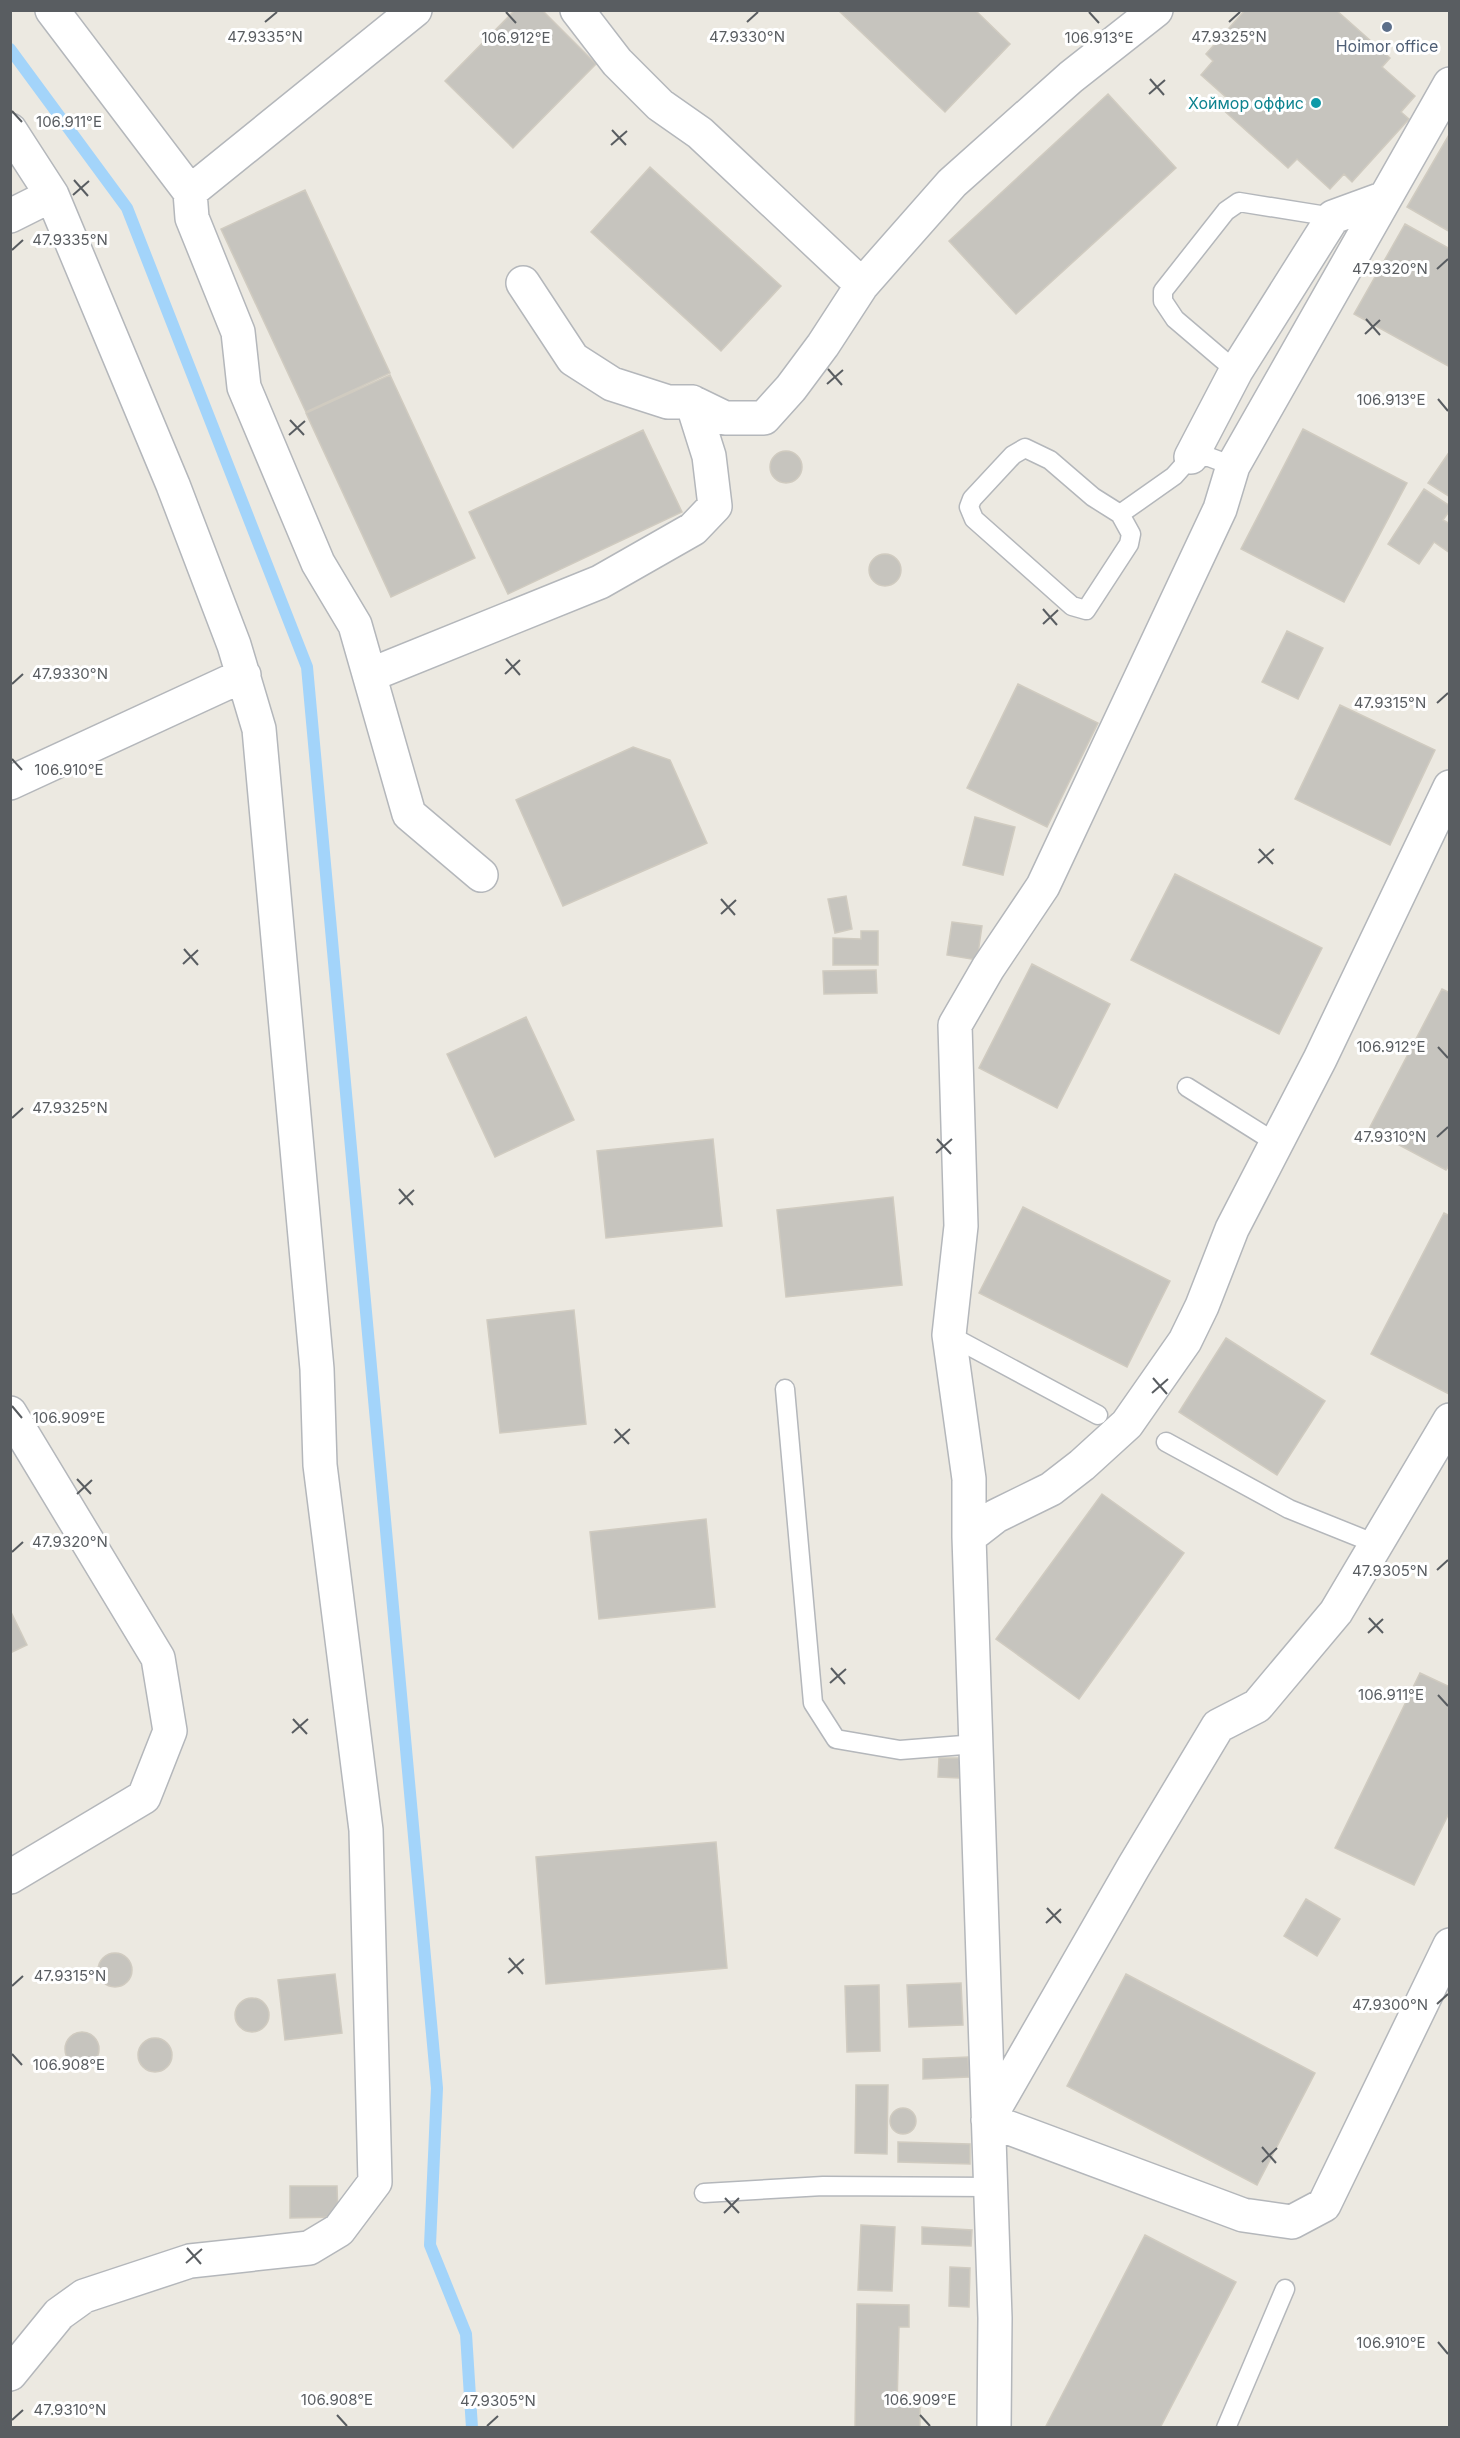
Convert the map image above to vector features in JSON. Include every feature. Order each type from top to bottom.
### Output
[{"type":"street","points":[[52,10],[190,192],[192,218],[238,332],[244,387],[318,564],[355,625],[409,814],[481,875]]},
{"type":"street","points":[[190,192],[415,10]]},
{"type":"street","points":[[577,10],[617,62],[660,105],[700,133],[862,285]]},
{"type":"street","points":[[523,283],[573,358],[612,384],[668,402],[692,402],[725,418],[764,418],[791,388],[823,345],[862,285],[952,183],[1071,77],[1156,10]]},
{"type":"street","points":[[994,2427],[991,2187],[969,1537],[969,1479],[949,1335],[961,1226],[955,1025],[987,969],[1043,886],[1220,510],[1233,466],[1449,84]]},
{"type":"street","points":[[10,130],[52,195],[172,485],[244,675],[260,729],[318,1369],[320,1465],[366,1830],[375,2182],[339,2230],[309,2248],[190,2261],[84,2296],[59,2314],[10,2374]]},
{"type":"street","points":[[10,216],[52,195]]},
{"type":"street","points":[[1191,457],[1236,371],[1333,217],[1385,198]]},
{"type":"street","points":[[369,675],[600,582],[693,530],[715,506],[709,456],[692,402]]},
{"type":"street","points":[[10,783],[244,675]]},
{"type":"street","points":[[969,1537],[996,1516],[1051,1489],[1082,1466],[1127,1424],[1185,1341],[1202,1306],[1232,1229],[1326,1049],[1449,787]]},
{"type":"street","points":[[10,1413],[158,1658],[170,1731],[144,1797],[10,1877]]},
{"type":"street","points":[[988,2120],[1134,1866],[1218,1726],[1257,1706],[1336,1612],[1449,1420]]},
{"type":"street","points":[[988,2120],[1243,2215],[1292,2222],[1324,2205],[1449,1944]]},
{"type":"lane","points":[[1236,371],[1174,319],[1163,301],[1163,291],[1226,211],[1239,202],[1333,217]]},
{"type":"lane","points":[[1025,448],[1050,460],[1093,497],[1120,514],[1131,534],[1130,544],[1086,610],[1072,606],[974,519],[969,507],[972,499],[1013,455],[1025,448]]},
{"type":"lane","points":[[1120,514],[1174,476],[1191,457],[1209,457],[1233,466]]},
{"type":"lane","points":[[1188,1087],[1276,1143]]},
{"type":"lane","points":[[949,1335],[1098,1415]]},
{"type":"lane","points":[[785,1389],[813,1703],[836,1739],[900,1750],[976,1744]]},
{"type":"lane","points":[[1166,1442],[1289,1509],[1376,1544]]},
{"type":"lane","points":[[704,2193],[822,2186],[991,2187]]},
{"type":"lane","points":[[1226,2427],[1286,2289]]},
{"type":"building","points":[[515,10],[542,10],[596,64],[513,148],[445,81]]},
{"type":"building","points":[[838,10],[975,10],[1010,44],[945,112]]},
{"type":"building","name":"Хоймор оффис","points":[[1245,10],[1336,10],[1390,58],[1382,67],[1415,96],[1401,112],[1409,119],[1352,182],[1344,174],[1330,189],[1297,159],[1288,168],[1220,107],[1228,99],[1201,75],[1213,61],[1206,54]]},
{"type":"building","points":[[1108,94],[1176,168],[1016,314],[949,241]]},
{"type":"building","points":[[1450,133],[1450,232],[1407,207]]},
{"type":"building","points":[[650,167],[781,286],[721,351],[591,232]]},
{"type":"building","points":[[305,190],[390,373],[306,412],[221,229]]},
{"type":"building","points":[[1405,224],[1450,249],[1450,367],[1354,314]]},
{"type":"building","points":[[390,375],[475,558],[391,597],[306,413]]},
{"type":"building","points":[[1303,429],[1407,483],[1344,602],[1241,549]]},
{"type":"building","points":[[643,430],[682,512],[508,594],[469,512]]},
{"type":"building","points":[[786,451],[798,455],[802,467],[798,479],[786,483],[774,479],[770,467],[774,455]]},
{"type":"building","points":[[1450,451],[1450,497],[1428,483]]},
{"type":"building","points":[[1424,489],[1450,506],[1443,520],[1450,524],[1450,553],[1434,542],[1419,564],[1388,544]]},
{"type":"building","points":[[885,554],[896,559],[901,570],[896,581],[885,586],[874,581],[869,570],[874,559]]},
{"type":"building","points":[[1287,631],[1323,648],[1298,699],[1262,682]]},
{"type":"building","points":[[1018,684],[1098,723],[1047,827],[967,788]]},
{"type":"building","points":[[1340,705],[1435,750],[1390,845],[1295,799]]},
{"type":"building","points":[[633,747],[670,760],[707,843],[563,906],[516,800]]},
{"type":"building","points":[[975,817],[1015,827],[1003,875],[963,865]]},
{"type":"building","points":[[1175,874],[1322,948],[1279,1034],[1131,960]]},
{"type":"building","points":[[846,896],[852,929],[835,933],[828,899]]},
{"type":"building","points":[[952,922],[982,926],[977,960],[947,955]]},
{"type":"building","points":[[861,931],[878,931],[878,965],[833,965],[833,938],[861,939]]},
{"type":"building","points":[[1032,964],[1110,1004],[1057,1108],[979,1068]]},
{"type":"building","points":[[876,970],[877,993],[824,994],[823,971]]},
{"type":"building","points":[[1442,989],[1450,993],[1450,1164],[1446,1170],[1369,1129]]},
{"type":"building","points":[[526,1017],[574,1120],[495,1157],[447,1054]]},
{"type":"building","points":[[713,1139],[722,1226],[606,1238],[597,1151]]},
{"type":"building","points":[[893,1197],[902,1285],[786,1297],[777,1210]]},
{"type":"building","points":[[1023,1207],[1170,1281],[1127,1367],[979,1293]]},
{"type":"building","points":[[1444,1213],[1450,1216],[1449,1394],[1371,1354]]},
{"type":"building","points":[[574,1310],[586,1424],[500,1433],[487,1320]]},
{"type":"building","points":[[1226,1338],[1325,1401],[1277,1475],[1179,1412]]},
{"type":"building","points":[[1102,1494],[1184,1553],[1079,1699],[996,1639]]},
{"type":"building","points":[[706,1519],[715,1607],[599,1619],[590,1532]]},
{"type":"building","points":[[10,1610],[27,1645],[10,1653]]},
{"type":"building","points":[[1420,1673],[1450,1687],[1450,1811],[1414,1885],[1335,1848]]},
{"type":"building","points":[[939,1758],[960,1758],[959,1778],[938,1777]]},
{"type":"building","points":[[716,1842],[727,1968],[546,1984],[536,1857]]},
{"type":"building","points":[[1306,1899],[1340,1919],[1317,1956],[1284,1936]]},
{"type":"building","points":[[115,1953],[127,1958],[132,1970],[127,1982],[115,1987],[103,1982],[98,1970],[103,1958]]},
{"type":"building","points":[[335,1974],[342,2033],[285,2040],[278,1980]]},
{"type":"building","points":[[1126,1974],[1315,2073],[1257,2185],[1067,2086]]},
{"type":"building","points":[[961,1983],[963,2025],[909,2027],[907,1985]]},
{"type":"building","points":[[879,1985],[880,2051],[847,2052],[845,1986]]},
{"type":"building","points":[[252,1998],[264,2003],[269,2015],[264,2027],[252,2032],[240,2027],[235,2015],[240,2003]]},
{"type":"building","points":[[82,2032],[94,2037],[99,2049],[94,2061],[82,2066],[70,2061],[65,2049],[70,2037]]},
{"type":"building","points":[[155,2038],[167,2043],[172,2055],[167,2067],[155,2072],[143,2067],[138,2055],[143,2043]]},
{"type":"building","points":[[968,2057],[969,2077],[923,2079],[923,2059]]},
{"type":"building","points":[[856,2085],[888,2085],[887,2154],[855,2153]]},
{"type":"building","points":[[903,2108],[913,2111],[916,2121],[913,2131],[903,2134],[893,2131],[890,2121],[893,2111]]},
{"type":"building","points":[[898,2142],[970,2144],[970,2164],[898,2162]]},
{"type":"building","points":[[290,2186],[337,2186],[338,2217],[290,2218]]},
{"type":"building","points":[[861,2225],[895,2227],[892,2291],[858,2290]]},
{"type":"building","points":[[922,2227],[972,2230],[971,2246],[922,2244]]},
{"type":"building","points":[[1145,2235],[1236,2282],[1160,2428],[1045,2428]]},
{"type":"building","points":[[950,2267],[970,2268],[969,2307],[949,2306]]},
{"type":"building","points":[[857,2304],[909,2305],[909,2327],[899,2327],[897,2406],[920,2407],[920,2428],[855,2428]]},
{"type":"waterway","points":[[10,49],[127,208],[307,667],[437,2088],[430,2245],[466,2334],[472,2428]]},
{"type":"place","name":"Hoimor office","points":[[1387,27]]},
{"type":"place","name":"Хоймор оффис","points":[[1316,103]]}]
